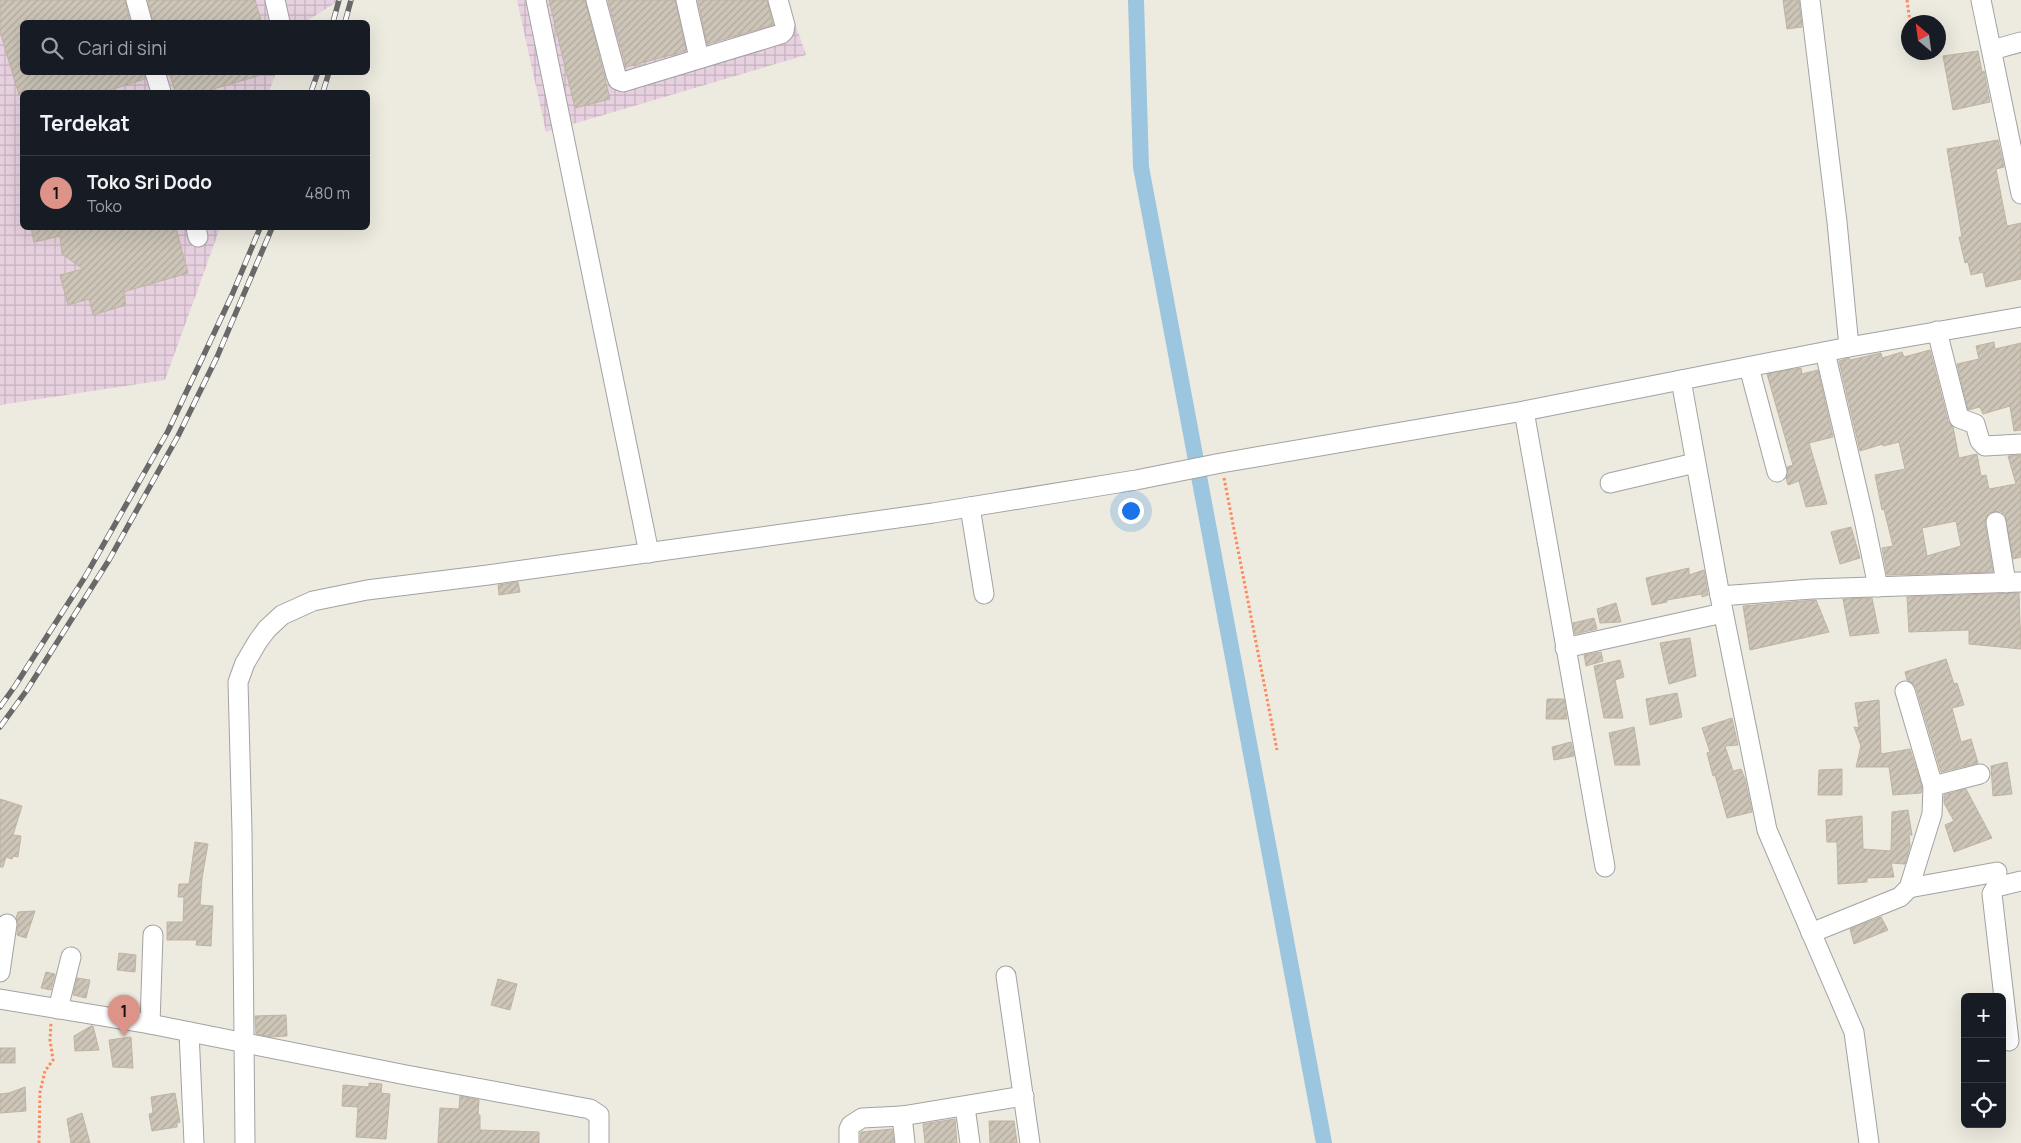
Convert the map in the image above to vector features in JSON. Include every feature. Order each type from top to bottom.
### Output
[{"type":"street","points":[[136,0],[141,20]]},
{"type":"street","points":[[275,0],[280,20]]},
{"type":"street","points":[[536,0],[650,553]]},
{"type":"street","points":[[596,0],[618,80],[623,82],[781,34],[784,31],[784,25],[778,0]]},
{"type":"street","points":[[686,0],[699,58]]},
{"type":"street","points":[[1810,0],[1849,347]]},
{"type":"street","points":[[1981,0],[1992,50],[2014,122],[2021,194]]},
{"type":"street","points":[[1992,50],[2021,42]]},
{"type":"street","points":[[156,75],[160,90]]},
{"type":"street","points":[[245,1143],[242,832],[238,682],[245,663],[258,641],[267,629],[282,615],[313,601],[368,590],[650,553],[970,507],[1524,412],[1849,347],[2021,317]]},
{"type":"street","points":[[1937,332],[1959,418],[1975,424],[1980,441],[1985,446],[2021,444]]},
{"type":"street","points":[[1824,352],[1864,519],[1878,587]]},
{"type":"street","points":[[1749,367],[1777,472]]},
{"type":"street","points":[[1681,380],[1695,463],[1767,830],[1854,1032],[1869,1143]]},
{"type":"street","points":[[1524,412],[1605,867]]},
{"type":"street","points":[[1610,483],[1695,463]]},
{"type":"street","points":[[970,507],[984,594]]},
{"type":"street","points":[[1565,648],[1722,604],[1812,589],[2013,582],[1996,522]]},
{"type":"street","points":[[1811,933],[1900,897],[1910,888],[1932,814],[1934,786],[1904,691]]},
{"type":"street","points":[[1934,786],[1980,774]]},
{"type":"street","points":[[1910,888],[1997,872]]},
{"type":"street","points":[[2009,1041],[1992,894],[1996,887],[2021,881]]},
{"type":"street","points":[[0,972],[7,924]]},
{"type":"street","points":[[150,1024],[153,935]]},
{"type":"street","points":[[58,1009],[71,957]]},
{"type":"street","points":[[1006,976],[1030,1143]]},
{"type":"street","points":[[0,999],[150,1024],[406,1075],[590,1109],[599,1115],[598,1143]]},
{"type":"street","points":[[189,1032],[194,1143]]},
{"type":"street","points":[[849,1143],[849,1129],[853,1122],[862,1118],[902,1116],[1024,1096]]},
{"type":"street","points":[[965,1107],[970,1143]]},
{"type":"street","points":[[902,1116],[905,1143]]},
{"type":"path","points":[[1907,0],[1909,15]]},
{"type":"path","points":[[1219,464],[1277,750]]},
{"type":"path","points":[[39,1143],[40,1092],[45,1070],[53,1060],[50,1030],[58,1009]]},
{"type":"shaded area","points":[[0,0],[340,0],[308,20],[20,20],[20,75],[275,75],[270,90],[20,90],[20,230],[219,230],[165,380],[0,405]]},
{"type":"shaded area","points":[[517,0],[787,0],[806,55],[546,132]]},
{"type":"building","points":[[0,0],[125,0],[130,20],[20,20],[20,75],[144,75],[145,79],[110,90],[20,90],[19,95],[0,31]]},
{"type":"building","points":[[148,0],[255,0],[261,20],[153,20]]},
{"type":"building","points":[[549,0],[585,0],[610,99],[575,108]]},
{"type":"building","points":[[608,0],[675,0],[686,51],[626,67]]},
{"type":"building","points":[[698,0],[767,0],[773,25],[707,44]]},
{"type":"building","points":[[1783,0],[1799,0],[1802,27],[1787,29]]},
{"type":"building","points":[[1978,51],[1990,102],[1953,110],[1944,60],[1946,60],[1946,56]]},
{"type":"building","points":[[170,75],[258,75],[210,90],[174,90]]},
{"type":"building","points":[[1998,140],[2004,167],[1996,169],[2007,226],[2021,223],[2021,279],[1986,287],[1983,272],[1971,275],[1968,262],[1965,263],[1959,237],[1962,237],[1947,149]]},
{"type":"building","points":[[31,230],[177,230],[188,273],[123,292],[126,305],[93,315],[89,299],[68,305],[60,275],[83,269],[62,254],[60,236],[34,242]]},
{"type":"building","points":[[1994,342],[1995,349],[2021,343],[2021,430],[2014,431],[2010,406],[1983,414],[1980,407],[1968,410],[1957,364],[1979,359],[1976,346]]},
{"type":"building","points":[[1930,350],[1948,421],[1953,427],[1959,458],[1977,454],[1981,476],[1986,475],[1989,489],[2016,484],[2008,456],[2021,455],[2021,557],[2013,559],[2005,515],[2000,511],[1989,513],[1985,524],[1993,572],[1887,575],[1882,548],[1893,546],[1884,509],[1882,510],[1875,475],[1905,469],[1899,442],[1883,446],[1883,444],[1860,451],[1839,361],[1881,353],[1882,358],[1902,352],[1904,357]],"holes":[[[1956,521],[1961,546],[1927,556],[1922,528]]]},
{"type":"building","points":[[1801,368],[1802,374],[1818,370],[1833,437],[1809,443],[1827,504],[1806,507],[1799,481],[1788,485],[1786,478],[1788,474],[1787,467],[1793,465],[1767,374]]},
{"type":"building","points":[[1851,527],[1860,558],[1840,564],[1831,532]]},
{"type":"building","points":[[1689,568],[1689,575],[1704,570],[1708,595],[1702,597],[1702,594],[1667,600],[1667,602],[1652,605],[1646,578]]},
{"type":"building","points":[[518,582],[520,592],[499,595],[498,585]]},
{"type":"building","points":[[2019,593],[2021,649],[1969,644],[1969,630],[1909,632],[1907,597]]},
{"type":"building","points":[[1872,598],[1879,633],[1850,636],[1843,599]]},
{"type":"building","points":[[1816,600],[1829,632],[1750,650],[1743,606]]},
{"type":"building","points":[[1616,603],[1621,622],[1600,623],[1597,609]]},
{"type":"building","points":[[1594,618],[1597,629],[1575,634],[1573,623]]},
{"type":"building","points":[[1690,638],[1696,676],[1669,684],[1660,643]]},
{"type":"building","points":[[1601,652],[1603,661],[1586,666],[1584,655]]},
{"type":"building","points":[[1946,659],[1954,684],[1957,683],[1964,705],[1952,708],[1961,742],[1971,739],[1978,763],[1941,772],[1916,688],[1907,680],[1905,672]]},
{"type":"building","points":[[1620,660],[1624,677],[1615,680],[1623,718],[1604,718],[1594,666]]},
{"type":"building","points":[[1677,693],[1682,717],[1650,725],[1646,699]]},
{"type":"building","points":[[1547,699],[1564,699],[1567,719],[1546,719]]},
{"type":"building","points":[[1879,700],[1881,754],[1910,749],[1922,787],[1921,793],[1893,795],[1889,767],[1856,767],[1861,746],[1854,727],[1859,728],[1855,703]]},
{"type":"building","points":[[1732,718],[1738,745],[1725,746],[1733,771],[1741,769],[1752,812],[1727,818],[1715,775],[1713,776],[1707,753],[1710,752],[1702,728]]},
{"type":"building","points":[[1634,727],[1640,765],[1615,765],[1609,733]]},
{"type":"building","points":[[1571,742],[1574,756],[1554,760],[1552,747]]},
{"type":"building","points":[[2007,762],[2012,794],[1993,796],[1991,766]]},
{"type":"building","points":[[1842,769],[1842,795],[1818,795],[1819,770]]},
{"type":"building","points":[[1966,789],[1992,838],[1954,852],[1945,825],[1954,821],[1944,803],[1944,795]]},
{"type":"building","points":[[0,799],[22,806],[13,835],[21,836],[18,857],[13,856],[12,859],[6,857],[3,867],[0,867]]},
{"type":"building","points":[[1908,810],[1912,835],[1909,835],[1910,846],[1905,864],[1891,863],[1894,877],[1867,878],[1867,882],[1838,884],[1837,842],[1827,842],[1826,820],[1862,816],[1863,849],[1891,851],[1892,812]]},
{"type":"building","points":[[195,842],[208,844],[202,878],[200,905],[213,906],[211,946],[196,945],[197,940],[167,940],[167,922],[183,922],[184,897],[178,897],[179,884],[189,884]]},
{"type":"building","points":[[35,911],[26,938],[17,935],[18,925],[16,918],[18,912]]},
{"type":"building","points":[[1881,917],[1888,930],[1854,944],[1850,929]]},
{"type":"building","points":[[119,953],[136,955],[135,972],[117,970]]},
{"type":"building","points":[[46,972],[55,974],[51,990],[41,988]]},
{"type":"building","points":[[77,978],[90,980],[86,998],[73,995]]},
{"type":"building","points":[[498,979],[517,984],[510,1010],[491,1005]]},
{"type":"building","points":[[286,1015],[287,1036],[271,1037],[256,1034],[255,1016]]},
{"type":"building","points":[[93,1026],[99,1050],[75,1051],[74,1036]]},
{"type":"building","points":[[131,1037],[133,1068],[113,1067],[109,1040]]},
{"type":"building","points":[[0,1048],[15,1048],[15,1063],[0,1063]]},
{"type":"building","points":[[369,1083],[382,1084],[381,1093],[390,1094],[386,1139],[356,1137],[358,1107],[342,1106],[343,1085],[369,1087]]},
{"type":"building","points":[[25,1087],[26,1111],[0,1113],[0,1094]]},
{"type":"building","points":[[175,1093],[180,1122],[177,1123],[177,1127],[152,1131],[149,1114],[153,1113],[151,1097]]},
{"type":"building","points":[[460,1096],[479,1100],[480,1130],[539,1132],[539,1143],[438,1143],[440,1108],[459,1109]]},
{"type":"building","points":[[82,1113],[90,1143],[71,1143],[67,1119]]},
{"type":"building","points":[[955,1119],[957,1143],[925,1143],[923,1124]]},
{"type":"building","points":[[989,1121],[1014,1121],[1017,1143],[990,1143]]},
{"type":"building","points":[[892,1129],[894,1143],[860,1143],[861,1132]]},
{"type":"waterway","points":[[1136,0],[1141,167],[1324,1143]]},
{"type":"railway","points":[[334,20],[339,0]]},
{"type":"railway","points":[[346,20],[351,0]]},
{"type":"railway","points":[[312,90],[317,75]]},
{"type":"railway","points":[[324,90],[328,75]]},
{"type":"railway","points":[[0,707],[85,577],[168,431],[232,295],[259,230]]},
{"type":"railway","points":[[0,727],[27,690],[109,560],[178,436],[217,357],[271,230]]},
{"type":"place","name":"Toko Sri Dodo","points":[[124,1036]]}]
